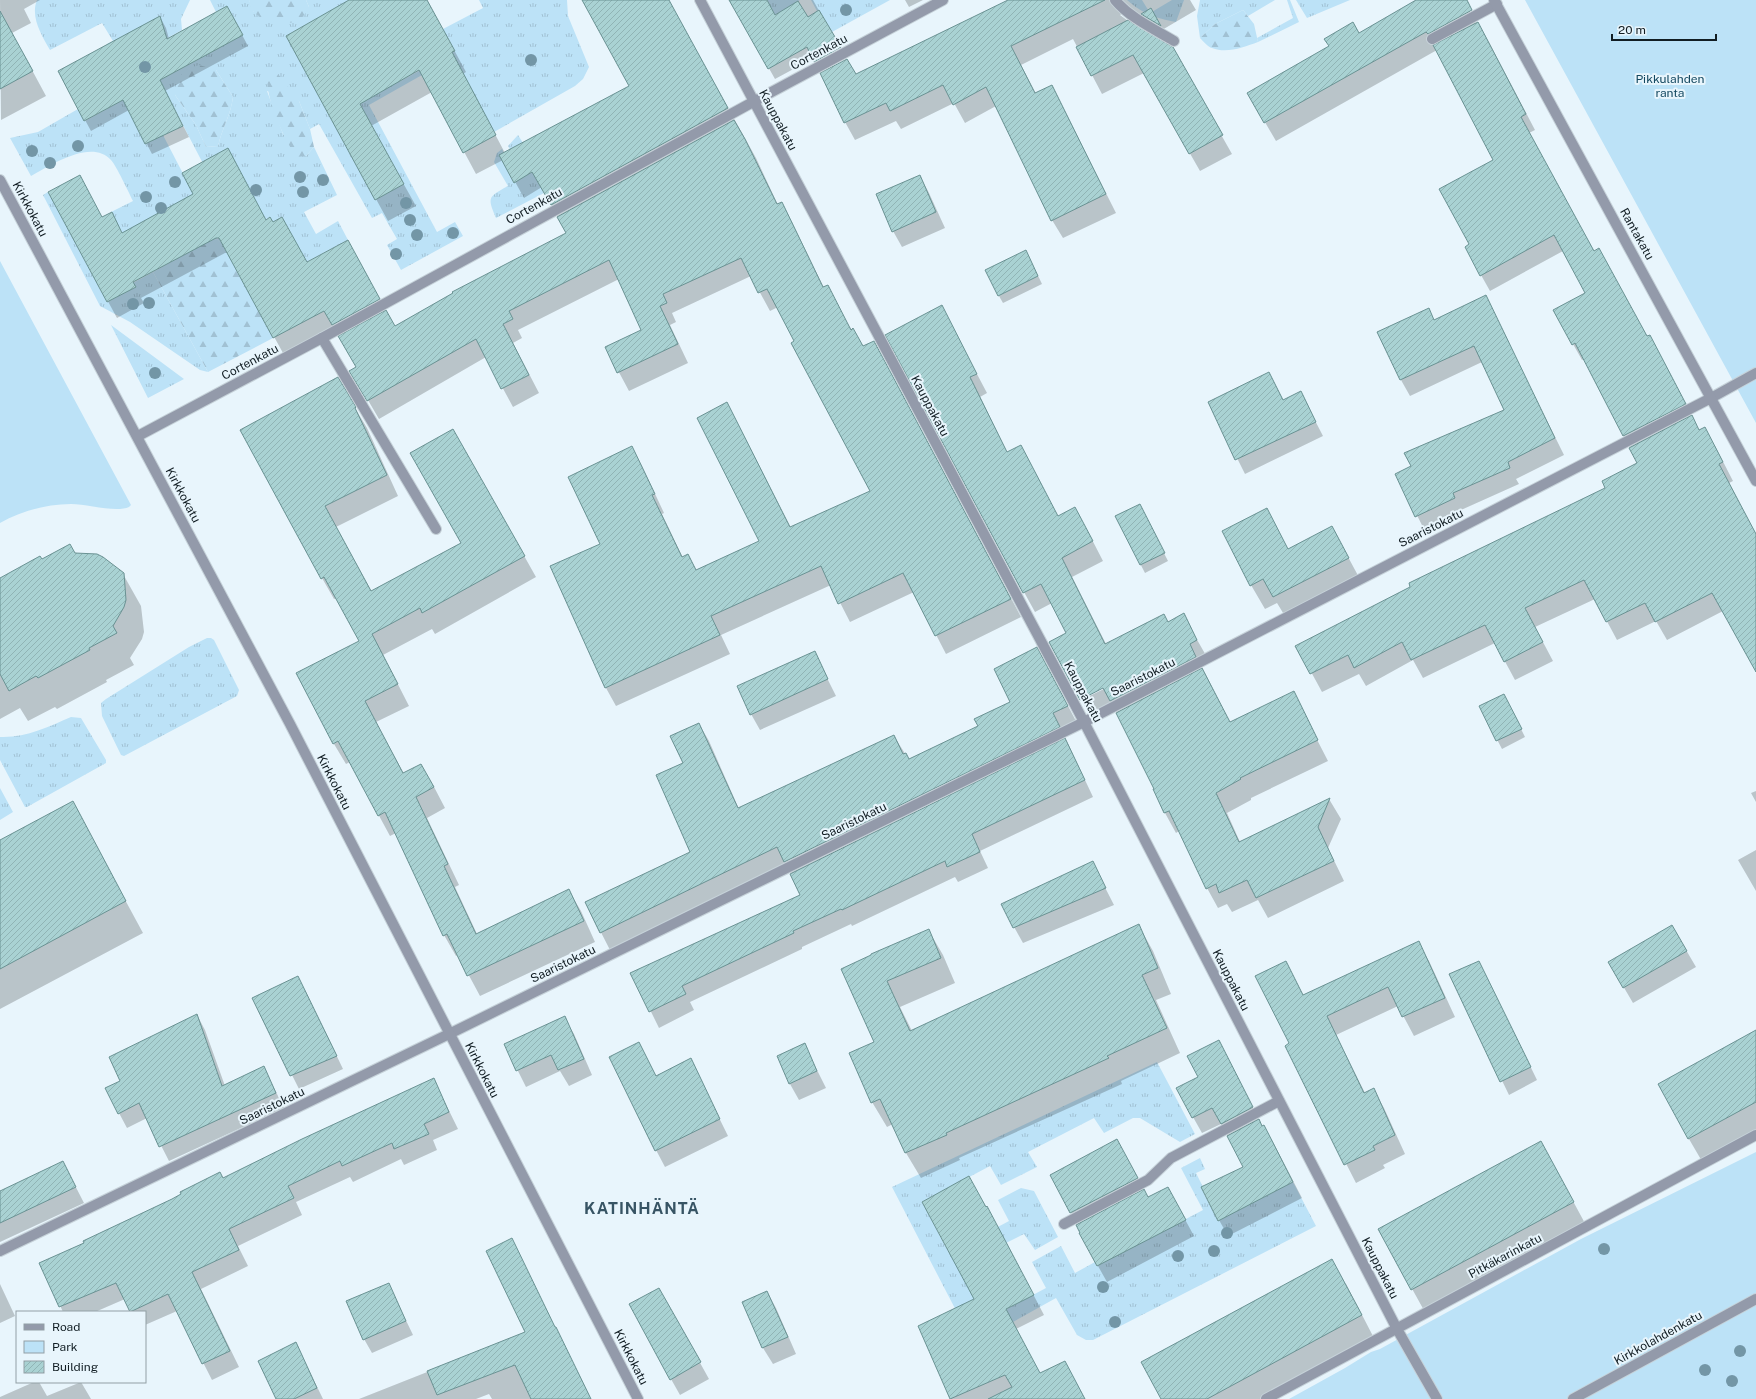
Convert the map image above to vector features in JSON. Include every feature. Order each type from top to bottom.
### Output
[{"type":"street","name":"Kauppakatu","points":[[700,0],[1084,722],[1397,1329],[1437,1399]]},
{"type":"street","name":"Cortenkatu","points":[[138,436],[322,338],[753,102],[943,0]]},
{"type":"street","points":[[1115,0],[1120,7],[1174,41]]},
{"type":"street","points":[[1432,39],[1496,2]]},
{"type":"street","name":"Rantakatu","points":[[1496,2],[1756,481]]},
{"type":"street","name":"Kirkkokatu","points":[[0,180],[3,192],[138,436],[286,717],[638,1399]]},
{"type":"street","points":[[322,338],[436,529]]},
{"type":"street","name":"Saaristokatu","points":[[0,1251],[449,1034],[1084,722],[1711,398],[1756,373]]},
{"type":"street","points":[[1064,1224],[1148,1180],[1171,1158],[1279,1101]]},
{"type":"street","name":"Pitkäkarinkatu","points":[[1266,1399],[1756,1135]]},
{"type":"street","name":"Kirkkolahdenkatu","points":[[1573,1399],[1756,1299]]},
{"type":"green space","points":[[37,0],[190,0],[181,19],[182,30],[148,49],[164,78],[243,35],[227,6],[216,12],[210,0],[249,0],[254,12],[309,7],[306,0],[354,0],[399,82],[455,51],[443,29],[483,8],[479,0],[567,0],[568,16],[589,67],[583,79],[575,86],[494,132],[422,75],[369,105],[437,232],[455,222],[463,236],[401,270],[387,245],[397,239],[382,213],[372,218],[319,124],[310,129],[299,101],[267,91],[283,134],[306,156],[314,147],[337,195],[304,212],[316,234],[338,221],[348,240],[297,267],[290,231],[282,217],[273,222],[270,217],[222,243],[217,239],[209,241],[150,218],[141,223],[148,235],[132,251],[111,212],[133,201],[111,160],[103,154],[93,152],[82,153],[59,161],[31,176],[10,138],[38,132],[78,109],[85,121],[134,94],[107,44],[113,41],[102,23],[50,50],[38,26],[35,6]],"holes":[[[314,20],[404,184],[375,200],[286,36]],[[216,70],[233,97],[218,146],[206,147],[196,125],[175,95]],[[171,102],[237,229],[217,239],[151,112]]]},
{"type":"green space","points":[[249,0],[306,0],[309,7],[301,18],[290,23],[284,23],[270,21],[258,16],[252,9]]},
{"type":"green space","points":[[767,0],[800,0],[775,15]]},
{"type":"green space","points":[[811,0],[890,0],[832,32],[819,10],[817,11]]},
{"type":"green space","points":[[1127,0],[1142,0],[1150,13],[1172,0],[1184,0],[1176,22],[1150,15],[1138,9]]},
{"type":"green space","points":[[1200,0],[1275,0],[1248,16],[1243,10],[1215,24],[1200,38],[1197,16]]},
{"type":"green space","points":[[1287,0],[1290,0],[1299,22],[1258,42],[1257,38],[1293,18]]},
{"type":"green space","points":[[1296,0],[1350,0],[1307,18]]},
{"type":"green space","name":"Pikkulahden ranta","points":[[1525,0],[1756,0],[1756,423]]},
{"type":"green space","points":[[1243,10],[1254,24],[1258,42],[1235,49],[1218,50],[1210,47],[1200,38],[1215,24]]},
{"type":"green space","points":[[199,65],[216,70],[233,97],[218,146],[206,147],[196,125],[175,95],[178,82],[184,70]]},
{"type":"green space","points":[[275,70],[299,101],[310,129],[314,147],[306,156],[296,157],[281,129],[273,109],[267,78]]},
{"type":"green space","points":[[518,135],[523,143],[518,146],[544,193],[496,218],[491,206],[491,198],[493,195],[508,186],[494,162],[497,153],[502,149],[508,161],[504,164],[514,182],[514,157],[508,146]]},
{"type":"green space","points":[[48,192],[107,302],[136,287],[133,283],[153,272],[208,372],[200,370],[130,322],[100,306],[43,195]]},
{"type":"green space","points":[[217,239],[222,243],[273,338],[208,372],[153,272],[209,241]]},
{"type":"green space","points":[[0,261],[131,505],[129,507],[117,509],[78,504],[53,505],[25,512],[0,523]]},
{"type":"green space","points":[[111,325],[184,379],[148,398]]},
{"type":"green space","points":[[207,638],[214,640],[239,690],[237,696],[124,756],[121,755],[102,716],[101,703],[189,647]]},
{"type":"green space","points":[[71,717],[81,718],[106,760],[106,763],[25,807],[0,760],[0,737],[28,734]]},
{"type":"green space","points":[[0,788],[13,812],[0,820]]},
{"type":"green space","points":[[1157,1062],[1195,1134],[1180,1142],[1140,1118],[1133,1118],[1104,1133],[1094,1118],[1028,1152],[1037,1167],[1001,1185],[990,1166],[922,1202],[949,1253],[1009,1221],[998,1200],[1021,1188],[1034,1191],[1058,1237],[1035,1250],[1024,1234],[1006,1243],[986,1320],[1046,1288],[1032,1262],[1061,1246],[1075,1273],[1095,1262],[1097,1266],[1203,1210],[1181,1168],[1200,1158],[1205,1169],[1196,1173],[1206,1193],[1204,1194],[1218,1220],[1293,1182],[1316,1226],[1093,1340],[1086,1340],[1077,1335],[1056,1298],[1013,1322],[962,1322],[892,1187]]},
{"type":"green space","points":[[1756,1152],[1756,1399],[1289,1399],[1371,1352],[1380,1349],[1581,1239]]},
{"type":"building","points":[[349,0],[427,0],[455,51],[452,52],[496,135],[463,153],[419,70],[360,104],[404,184],[375,200],[286,36]]},
{"type":"building","points":[[582,0],[669,0],[728,108],[551,205],[532,172],[514,183],[499,155],[629,86]]},
{"type":"building","points":[[729,0],[767,0],[775,15],[798,1],[808,17],[819,10],[841,47],[814,62],[807,47],[768,69]]},
{"type":"building","points":[[1008,0],[1105,0],[1011,46],[1035,93],[1052,85],[1106,194],[1051,221],[986,87],[953,105],[943,85],[890,111],[886,103],[844,123],[820,73],[847,59],[856,74]]},
{"type":"building","points":[[1416,0],[1467,0],[1472,10],[1428,34],[1426,32],[1264,123],[1247,93],[1329,46],[1324,39],[1353,22],[1359,33]]},
{"type":"building","points":[[227,6],[243,35],[160,80],[183,126],[145,144],[123,100],[84,121],[58,71],[160,16],[167,39]]},
{"type":"building","points":[[1151,8],[1161,26],[1141,14]]},
{"type":"building","points":[[0,11],[33,71],[0,89]]},
{"type":"building","points":[[1128,20],[1173,47],[1223,135],[1189,154],[1133,55],[1091,76],[1076,47]]},
{"type":"building","points":[[1478,22],[1526,114],[1521,117],[1594,251],[1599,248],[1647,336],[1650,335],[1686,404],[1623,436],[1575,343],[1572,345],[1553,310],[1585,293],[1554,235],[1480,276],[1465,247],[1469,244],[1439,189],[1493,160],[1433,45]]},
{"type":"building","points":[[734,120],[777,204],[782,202],[823,287],[828,285],[851,330],[853,328],[863,346],[874,341],[1011,599],[935,636],[903,573],[838,604],[821,566],[711,616],[720,635],[605,688],[550,566],[600,544],[568,477],[632,446],[655,494],[652,495],[682,557],[688,554],[696,570],[759,541],[697,418],[727,402],[790,527],[870,491],[791,343],[794,341],[767,289],[758,293],[741,258],[663,294],[667,303],[660,306],[678,344],[617,373],[605,347],[641,330],[609,260],[509,311],[513,319],[503,324],[529,375],[501,389],[476,339],[367,401],[349,371],[356,367],[338,336],[386,310],[395,326],[453,293],[452,292],[566,233],[557,217]]},
{"type":"building","points":[[228,148],[266,220],[270,217],[273,222],[282,217],[307,262],[348,240],[380,299],[332,325],[324,311],[273,338],[219,238],[216,238],[133,282],[136,287],[107,302],[48,192],[80,175],[102,217],[112,212],[122,233],[193,194],[182,173]]},
{"type":"building","points":[[920,175],[936,212],[892,232],[876,194]]},
{"type":"building","points":[[1026,250],[1038,276],[998,296],[985,270]]},
{"type":"building","points":[[1486,295],[1555,438],[1508,462],[1510,468],[1453,493],[1455,498],[1415,517],[1395,474],[1411,466],[1404,453],[1504,410],[1474,346],[1400,380],[1377,332],[1429,308],[1434,320]]},
{"type":"building","points":[[942,305],[977,374],[970,377],[1007,452],[1021,445],[1058,516],[1075,507],[1093,541],[1062,558],[1105,644],[1164,614],[1168,622],[1184,613],[1197,640],[1190,644],[1196,657],[1110,701],[1103,688],[1080,700],[1049,642],[1066,633],[1041,584],[1023,593],[885,335]]},
{"type":"building","points":[[1269,372],[1283,400],[1301,391],[1316,422],[1235,460],[1208,402]]},
{"type":"building","points":[[338,377],[356,407],[355,408],[387,475],[325,506],[371,591],[461,543],[410,453],[453,429],[525,556],[422,613],[420,608],[372,634],[398,684],[365,701],[403,773],[421,764],[434,787],[416,797],[448,864],[444,866],[476,934],[569,889],[584,921],[467,976],[447,934],[443,936],[385,812],[378,816],[338,741],[333,744],[296,673],[359,641],[324,577],[321,579],[240,430]]},
{"type":"building","points":[[1692,415],[1699,430],[1705,427],[1723,462],[1719,464],[1756,534],[1756,672],[1712,593],[1655,622],[1645,603],[1606,622],[1584,580],[1525,608],[1543,642],[1504,662],[1485,625],[1411,660],[1402,642],[1354,668],[1348,655],[1310,674],[1295,646],[1410,587],[1409,583],[1605,488],[1602,481],[1637,463],[1629,448]]},
{"type":"building","points":[[1140,504],[1165,553],[1140,565],[1115,516]]},
{"type":"building","points":[[1267,508],[1288,549],[1332,526],[1349,558],[1273,597],[1263,579],[1250,586],[1222,531]]},
{"type":"building","points":[[70,544],[75,553],[97,554],[124,573],[126,600],[124,607],[113,626],[117,633],[89,648],[90,650],[38,678],[36,676],[9,691],[0,674],[0,578],[40,556],[42,559]]},
{"type":"building","points":[[1037,647],[1068,706],[1053,713],[1060,727],[784,862],[777,847],[600,933],[585,902],[690,852],[656,775],[683,763],[670,736],[699,723],[738,808],[894,735],[903,754],[906,753],[909,759],[978,726],[974,719],[1010,702],[994,669]]},
{"type":"building","points":[[815,651],[828,679],[750,715],[737,686]]},
{"type":"building","points":[[1202,668],[1230,722],[1294,691],[1318,740],[1240,778],[1241,779],[1216,793],[1239,842],[1330,798],[1318,827],[1334,861],[1256,898],[1247,880],[1219,893],[1216,884],[1206,889],[1169,811],[1164,813],[1154,789],[1116,713]]},
{"type":"building","points":[[1504,694],[1522,729],[1496,741],[1479,706]]},
{"type":"building","points":[[1065,738],[1085,780],[972,834],[980,852],[947,867],[945,861],[842,910],[841,909],[793,931],[794,933],[682,986],[686,994],[649,1012],[630,973],[800,895],[790,874]]},
{"type":"building","points":[[73,801],[126,901],[0,969],[0,840]]},
{"type":"building","points":[[1093,861],[1106,888],[1013,928],[1001,904]]},
{"type":"building","points":[[1139,924],[1158,968],[1142,975],[1167,1028],[1107,1056],[1109,1058],[946,1133],[947,1135],[905,1153],[880,1099],[871,1103],[849,1053],[874,1042],[841,969],[871,954],[929,929],[941,958],[887,981],[910,1031]]},
{"type":"building","points":[[1672,925],[1687,951],[1623,988],[1608,962]]},
{"type":"building","points":[[1419,941],[1445,998],[1402,1017],[1388,987],[1327,1016],[1364,1093],[1374,1088],[1395,1135],[1373,1146],[1375,1150],[1344,1165],[1285,1046],[1289,1043],[1255,976],[1286,961],[1303,995]]},
{"type":"building","points":[[1479,961],[1531,1067],[1500,1082],[1449,974]]},
{"type":"building","points":[[298,976],[337,1056],[290,1076],[252,998]]},
{"type":"building","points":[[197,1014],[222,1086],[264,1066],[276,1093],[159,1147],[139,1103],[118,1114],[105,1088],[120,1081],[109,1057]]},
{"type":"building","points":[[565,1016],[584,1059],[558,1070],[551,1055],[516,1071],[504,1044]]},
{"type":"building","points":[[1756,1030],[1756,1102],[1688,1139],[1658,1084]]},
{"type":"building","points":[[1219,1040],[1253,1107],[1221,1124],[1212,1108],[1192,1118],[1176,1088],[1198,1077],[1187,1056]]},
{"type":"building","points":[[639,1042],[656,1076],[691,1058],[720,1119],[655,1151],[609,1057]]},
{"type":"building","points":[[805,1043],[817,1071],[789,1084],[777,1056]]},
{"type":"building","points":[[434,1078],[449,1112],[424,1124],[429,1134],[394,1149],[392,1143],[342,1166],[340,1161],[288,1186],[294,1198],[229,1229],[239,1250],[192,1272],[230,1351],[202,1364],[168,1294],[130,1311],[116,1283],[59,1307],[39,1263],[84,1243],[83,1241],[172,1199],[181,1194],[180,1192],[220,1172],[223,1178],[302,1139]]},
{"type":"building","points":[[1259,1119],[1262,1126],[1264,1125],[1293,1182],[1218,1221],[1201,1187],[1243,1167],[1227,1136]]},
{"type":"building","points":[[1117,1139],[1138,1178],[1070,1213],[1050,1175]]},
{"type":"building","points":[[1541,1141],[1574,1202],[1411,1290],[1378,1229]]},
{"type":"building","points":[[63,1161],[76,1187],[0,1223],[0,1191]]},
{"type":"building","points":[[969,1176],[986,1207],[987,1206],[1034,1295],[1006,1309],[1040,1373],[1065,1361],[1085,1399],[988,1399],[1012,1387],[1005,1375],[950,1399],[918,1326],[974,1299],[922,1202]]},
{"type":"building","points":[[1168,1187],[1186,1220],[1097,1266],[1076,1225],[1144,1189],[1148,1197]]},
{"type":"building","points":[[512,1238],[591,1399],[531,1399],[515,1365],[437,1395],[427,1371],[525,1332],[486,1251]]},
{"type":"building","points":[[1332,1259],[1362,1315],[1207,1399],[1161,1399],[1141,1362]]},
{"type":"building","points":[[389,1283],[406,1321],[363,1340],[346,1301]]},
{"type":"building","points":[[659,1288],[701,1362],[670,1380],[629,1304]]},
{"type":"building","points":[[767,1291],[788,1337],[762,1348],[742,1302]]},
{"type":"building","points":[[296,1342],[317,1388],[294,1399],[276,1399],[258,1361]]},
{"type":"district","name":"KATINHÄNTÄ","points":[[642,1208]]}]
